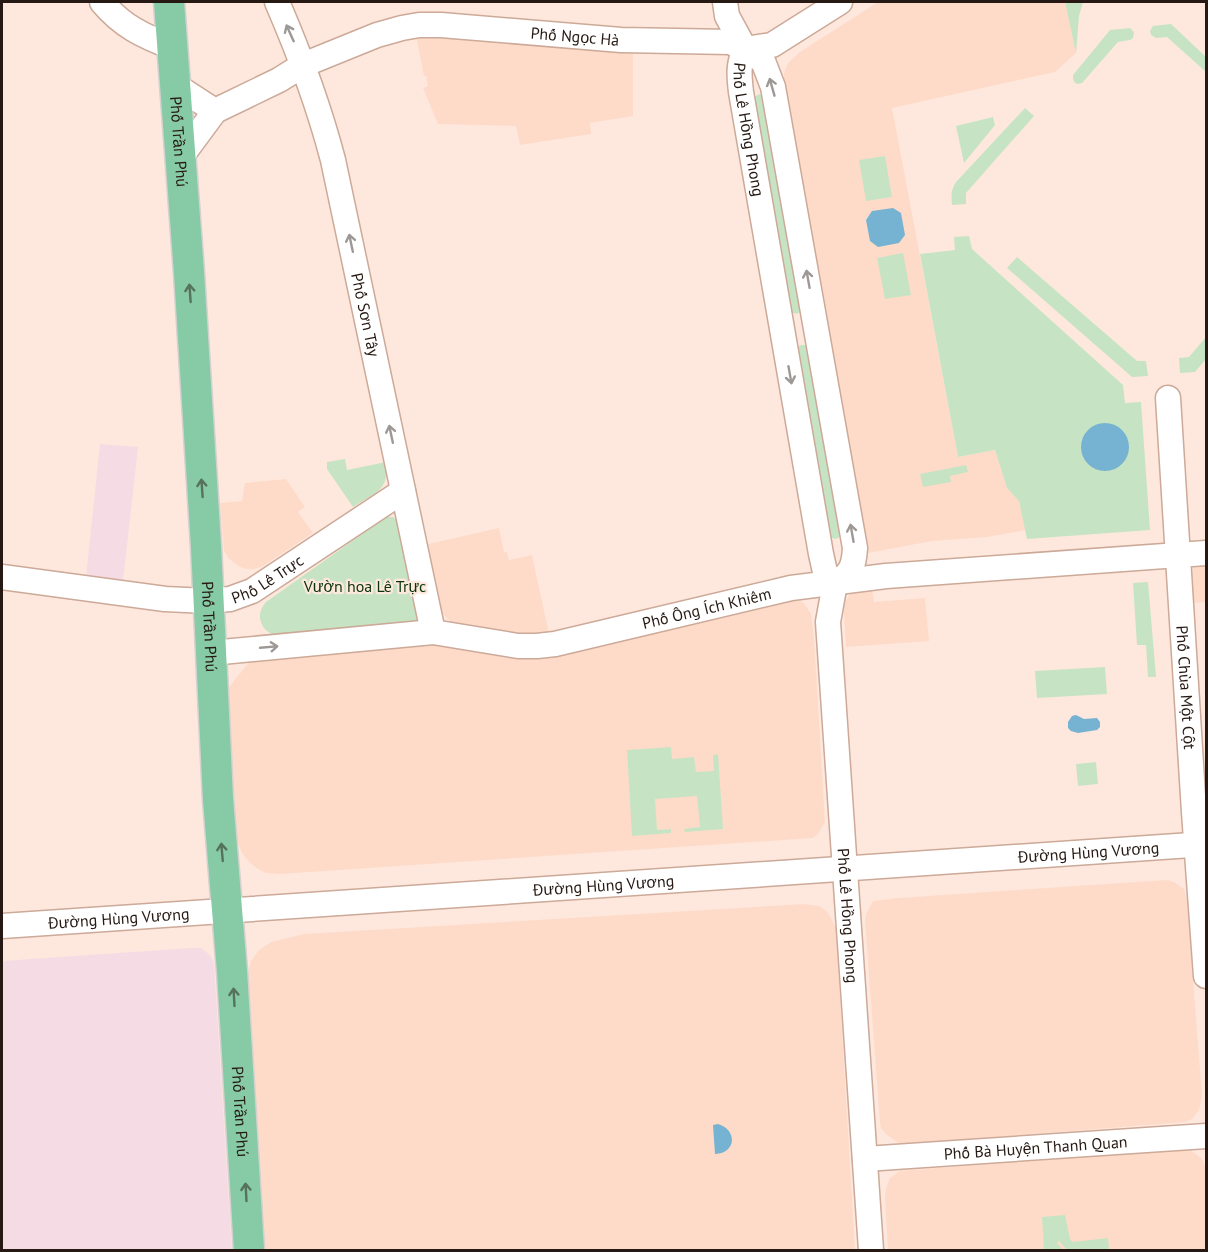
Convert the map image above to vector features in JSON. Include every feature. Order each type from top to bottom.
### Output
[{"type":"main road","name":"Phố Trần Phú","points":[[169,2],[181,157],[204,522],[218,799],[228,910],[249,1251]]},
{"type":"street","points":[[102,2],[113,15],[132,29],[172,47]]},
{"type":"street","name":"Phố Sơn Tây","points":[[277,2],[317,103],[333,160],[433,632]]},
{"type":"street","points":[[725,2],[727,16],[746,49]]},
{"type":"street","name":"Phố Ngọc Hà","points":[[215,111],[279,80],[303,65],[377,35],[419,24],[652,42],[717,41],[730,42],[746,49],[772,45],[840,2]]},
{"type":"street","name":"Phố Lê Hồng Phong","points":[[835,583],[825,572],[821,554],[739,80],[740,62],[746,49],[763,62],[774,87],[855,548],[854,562],[846,576],[835,583],[828,622],[872,1251]]},
{"type":"street","points":[[175,84],[215,111],[181,157]]},
{"type":"street","points":[[783,332],[816,326]]},
{"type":"street","name":"Phố Chùa Một Cột","points":[[1168,398],[1201,845],[1206,976]]},
{"type":"street","name":"Phố Lê Trực","points":[[2,577],[165,599],[207,601],[230,599],[252,591],[403,491]]},
{"type":"street","name":"Phố Ông Ích Khiêm","points":[[211,653],[433,632],[518,646],[537,646],[555,644],[780,590],[897,575],[1206,553]]},
{"type":"street","name":"Đường Hùng Vương","points":[[2,926],[1201,845]]},
{"type":"street","name":"Phố Bà Huyện Thanh Quan","points":[[865,1159],[1206,1136]]},
{"type":"shaded area","points":[[878,2],[1065,2],[1076,53],[1055,72],[892,108],[958,457],[995,450],[1007,488],[1019,501],[1026,530],[987,537],[932,541],[868,553],[784,86],[784,73],[788,63],[800,52]]},
{"type":"shaded area","points":[[415,31],[633,46],[633,116],[590,123],[591,134],[520,145],[516,126],[438,124],[423,88],[428,86]]},
{"type":"shaded area","points":[[100,444],[138,447],[123,581],[86,577]]},
{"type":"shaded area","points":[[286,479],[305,507],[298,512],[313,533],[263,566],[246,569],[238,566],[228,558],[224,551],[220,503],[242,501],[245,483]]},
{"type":"shaded area","points":[[499,528],[504,552],[507,552],[509,560],[532,555],[549,634],[508,633],[452,623],[439,610],[424,545]]},
{"type":"shaded area","points":[[1206,566],[1206,602],[1192,603],[1191,570],[1195,567]]},
{"type":"shaded area","points":[[872,588],[874,602],[925,598],[929,641],[846,647],[845,602],[852,591]]},
{"type":"shaded area","points":[[796,599],[804,603],[811,614],[814,637],[825,822],[813,838],[280,874],[266,873],[258,869],[242,853],[237,842],[227,698],[228,688],[251,660],[415,641],[522,656]]},
{"type":"shaded area","points":[[1167,880],[1184,889],[1187,900],[1202,1096],[1199,1110],[1192,1119],[1186,1122],[905,1144],[897,1142],[886,1134],[880,1123],[865,921],[873,901]]},
{"type":"shaded area","points":[[804,904],[819,906],[825,910],[836,928],[855,1250],[263,1250],[248,973],[251,961],[259,950],[271,942],[304,934]]},
{"type":"shaded area","points":[[201,948],[210,955],[214,963],[232,1250],[2,1250],[2,961]]},
{"type":"shaded area","points":[[1189,1150],[1196,1154],[1205,1166],[1206,1250],[888,1250],[886,1188],[890,1178],[900,1171]]},
{"type":"green space","points":[[1065,2],[1083,2],[1079,16],[1076,53]]},
{"type":"green space","points":[[1171,24],[1206,57],[1206,72],[1167,37],[1156,38],[1151,35],[1150,31],[1153,26]]},
{"type":"green space","points":[[1130,28],[1134,32],[1133,38],[1118,42],[1082,83],[1075,83],[1073,75],[1110,30]]},
{"type":"green space","points":[[759,94],[763,96],[802,308],[796,314],[790,310],[753,98]]},
{"type":"green space","points":[[1025,108],[1034,116],[966,193],[966,204],[952,205],[952,193],[956,182]]},
{"type":"green space","points":[[993,117],[995,125],[964,163],[956,126]]},
{"type":"green space","points":[[885,156],[892,197],[866,201],[859,160]]},
{"type":"green space","points":[[969,236],[972,249],[1123,385],[1125,403],[1141,402],[1150,530],[1027,539],[1019,501],[1007,488],[995,450],[958,457],[920,254],[955,250],[954,237]]},
{"type":"green space","points":[[903,253],[911,295],[885,299],[877,258]]},
{"type":"green space","points":[[1017,257],[1137,361],[1146,361],[1148,376],[1132,377],[1007,268]]},
{"type":"green space","points":[[1206,337],[1206,359],[1195,372],[1180,373],[1179,358],[1189,357]]},
{"type":"green space","points":[[801,345],[809,348],[842,533],[837,539],[830,536],[797,348]]},
{"type":"green space","points":[[345,459],[347,470],[386,462],[387,472],[383,485],[374,494],[353,507],[327,469],[327,462]]},
{"type":"green space","points":[[966,465],[968,472],[950,476],[951,482],[923,487],[920,474]]},
{"type":"green space","name":"Vườn hoa Lê Trực","points":[[386,517],[393,517],[398,521],[419,619],[416,623],[276,636],[266,630],[261,622],[260,612],[266,602]]},
{"type":"green space","points":[[1148,582],[1156,677],[1148,677],[1146,645],[1137,645],[1133,583]]},
{"type":"green space","points":[[1105,667],[1107,694],[1037,698],[1035,671]]},
{"type":"green space","points":[[671,747],[672,759],[694,757],[696,772],[714,771],[713,755],[718,754],[723,829],[685,832],[684,829],[700,827],[697,796],[655,799],[657,830],[671,829],[671,833],[632,836],[627,750]]},
{"type":"green space","points":[[1096,762],[1098,784],[1078,786],[1076,764]]},
{"type":"green space","points":[[1065,1215],[1070,1239],[1073,1242],[1108,1238],[1109,1250],[1067,1250],[1059,1241],[1057,1243],[1063,1250],[1044,1250],[1042,1217]]},
{"type":"water","points":[[893,208],[901,213],[905,235],[899,243],[878,247],[870,241],[866,220],[872,211]]},
{"type":"water","points":[[1105,423],[1122,430],[1129,447],[1122,464],[1105,471],[1088,464],[1081,447],[1088,430]]},
{"type":"water","points":[[1076,715],[1084,719],[1097,718],[1100,727],[1097,730],[1078,733],[1071,731],[1068,728],[1068,722],[1072,716]]},
{"type":"water","points":[[718,1124],[729,1131],[732,1141],[727,1150],[715,1154],[713,1125]]}]
